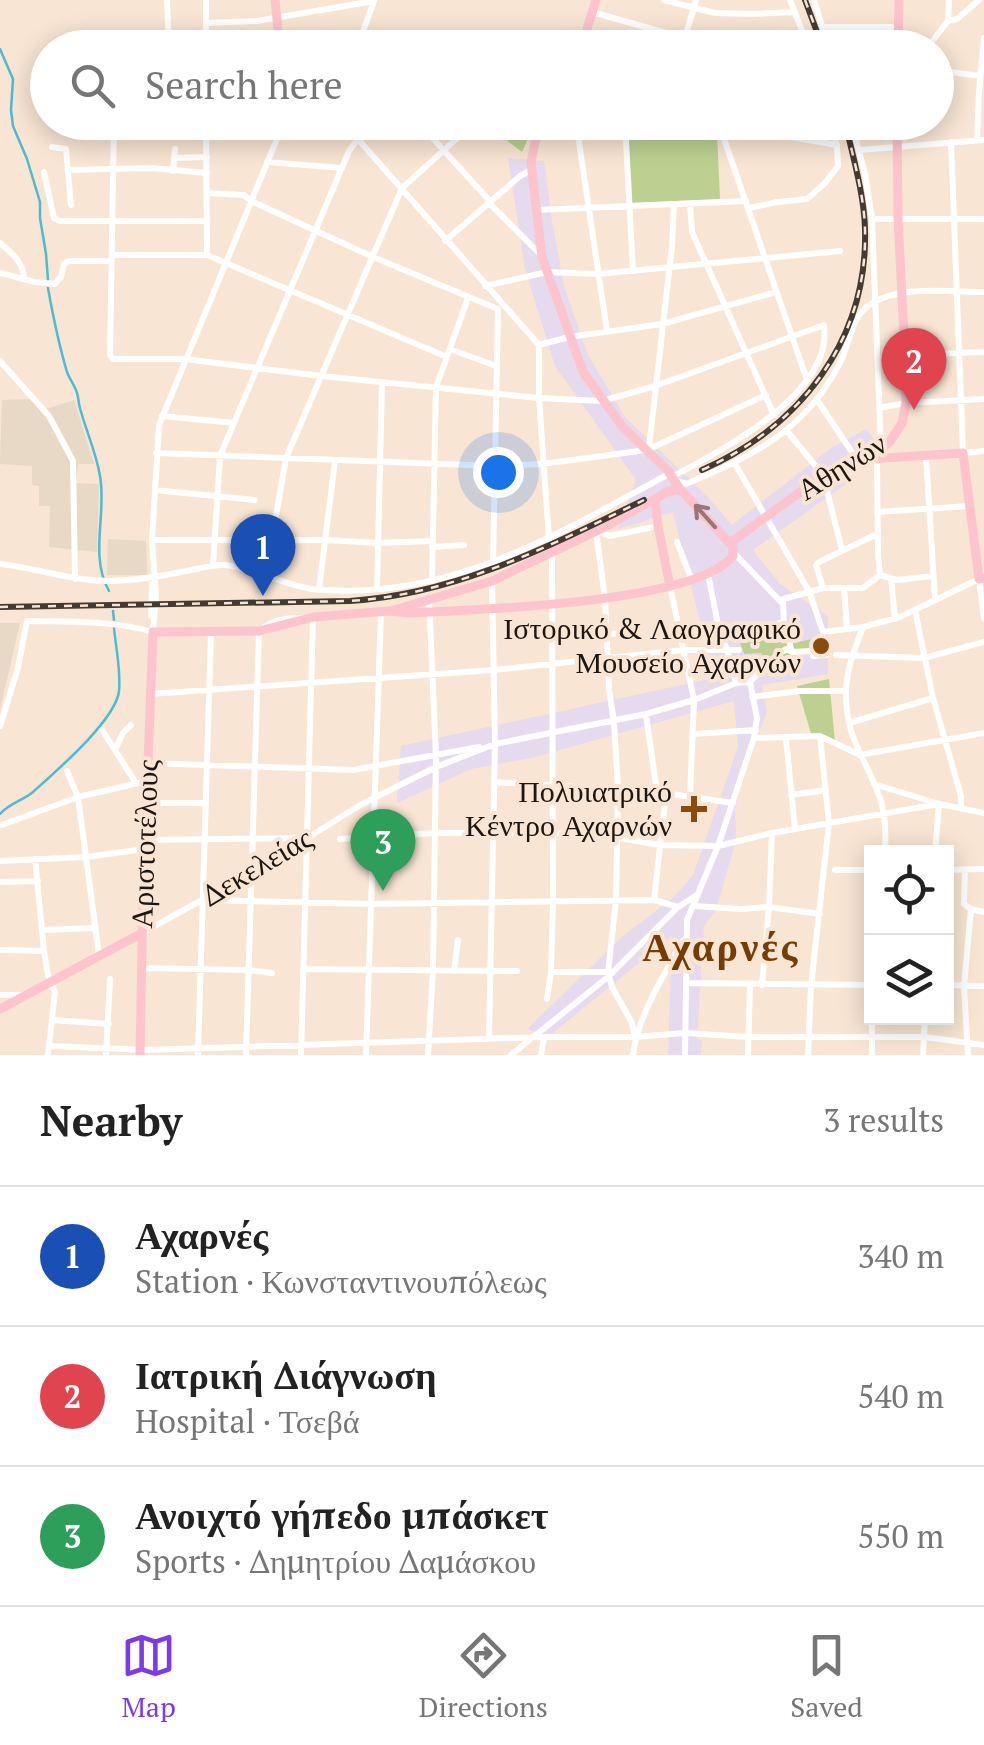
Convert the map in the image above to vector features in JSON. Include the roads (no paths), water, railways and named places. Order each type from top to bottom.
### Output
[{"type":"main road","points":[[275,0],[278,30]]},
{"type":"main road","points":[[586,30],[596,0]]},
{"type":"main road","points":[[898,27],[899,0]]},
{"type":"main road","points":[[535,140],[531,158],[542,257],[583,372],[634,439],[658,460],[732,548]]},
{"type":"main road","name":"Αθηνών","points":[[884,453],[899,428],[906,402],[896,140]]},
{"type":"main road","points":[[526,238],[539,232]]},
{"type":"main road","name":"Αθηνών","points":[[385,612],[553,605],[692,580],[729,562],[732,548],[765,517],[839,466],[884,453],[963,453]]},
{"type":"main road","points":[[963,453],[981,579]]},
{"type":"main road","points":[[153,632],[259,632],[314,618],[385,612],[492,581],[666,493],[673,480]]},
{"type":"main road","points":[[666,493],[673,480]]},
{"type":"main road","points":[[655,499],[670,586]]},
{"type":"main road","name":"Αριστοτέλους","points":[[140,1053],[153,632]]},
{"type":"main road","name":"Δεκελείας","points":[[0,1009],[142,933]]},
{"type":"street","points":[[167,0],[168,30]]},
{"type":"street","points":[[206,0],[207,30]]},
{"type":"street","points":[[206,23],[276,18],[374,0],[364,30]]},
{"type":"street","points":[[664,0],[695,4],[706,12],[795,12]]},
{"type":"street","points":[[790,0],[802,30]]},
{"type":"street","points":[[814,0],[824,30]]},
{"type":"street","points":[[940,30],[948,20],[949,0]]},
{"type":"street","points":[[948,20],[957,19],[979,0]]},
{"type":"street","points":[[688,30],[695,4]]},
{"type":"street","points":[[592,12],[642,30]]},
{"type":"street","points":[[823,27],[898,27]]},
{"type":"street","points":[[858,150],[981,140],[984,38]]},
{"type":"street","points":[[954,72],[982,75]]},
{"type":"street","points":[[0,564],[94,581],[153,578],[224,565],[320,590],[377,589],[432,582],[493,563],[550,539],[673,480],[774,415],[806,378],[823,350],[824,326],[602,401],[436,388],[185,359],[113,359],[110,355],[114,140]]},
{"type":"street","points":[[206,140],[207,255]]},
{"type":"street","points":[[0,726],[27,622],[114,625],[153,632],[157,435],[276,140]]},
{"type":"street","points":[[213,566],[220,456],[349,150],[357,140]]},
{"type":"street","points":[[359,140],[500,308],[539,345],[542,464],[550,539]]},
{"type":"street","points":[[434,140],[488,198],[489,204],[542,257]]},
{"type":"street","points":[[266,574],[286,458],[402,188],[456,140]]},
{"type":"street","points":[[578,140],[607,331]]},
{"type":"street","points":[[626,140],[633,271]]},
{"type":"street","points":[[726,140],[806,378]]},
{"type":"street","points":[[809,140],[837,145]]},
{"type":"street","points":[[537,210],[806,200],[838,166],[835,140]]},
{"type":"street","points":[[856,140],[872,220],[878,408],[884,453],[877,512],[880,575]]},
{"type":"street","points":[[951,142],[963,453],[984,451]]},
{"type":"street","points":[[52,147],[66,148],[71,204]]},
{"type":"street","points":[[173,171],[175,153],[206,157]]},
{"type":"street","points":[[267,162],[342,168]]},
{"type":"street","points":[[68,170],[152,168],[207,173]]},
{"type":"street","points":[[445,240],[532,170]]},
{"type":"street","points":[[44,172],[56,220],[207,221]]},
{"type":"street","points":[[207,193],[244,195],[373,257],[500,308]]},
{"type":"street","points":[[648,449],[674,204]]},
{"type":"street","points":[[690,204],[692,232],[774,415]]},
{"type":"street","points":[[872,220],[984,218]]},
{"type":"street","points":[[0,243],[19,262],[24,278]]},
{"type":"street","points":[[484,286],[547,272],[598,274],[840,251]]},
{"type":"street","points":[[0,272],[48,284],[58,282],[64,264],[69,261],[207,255],[448,353],[496,366]]},
{"type":"street","points":[[539,345],[570,336],[662,324],[776,292]]},
{"type":"street","points":[[673,480],[686,484],[735,464],[787,431],[817,400],[839,365],[859,312],[874,301],[901,292],[984,292]]},
{"type":"street","points":[[432,582],[436,388],[468,298]]},
{"type":"street","points":[[493,563],[500,308]]},
{"type":"street","points":[[905,355],[984,352]]},
{"type":"street","points":[[0,361],[49,416],[73,461],[75,579]]},
{"type":"street","points":[[377,589],[382,382]]},
{"type":"street","points":[[156,453],[496,466],[542,464],[648,449],[766,395]]},
{"type":"street","points":[[817,400],[858,461]]},
{"type":"street","points":[[878,408],[906,402],[984,400]]},
{"type":"street","points":[[162,416],[234,423]]},
{"type":"street","points":[[787,431],[823,475],[842,550]]},
{"type":"street","points":[[926,456],[935,599]]},
{"type":"street","points":[[320,590],[335,461]]},
{"type":"street","points":[[735,464],[809,591],[823,632],[895,619],[981,579],[984,619]]},
{"type":"street","points":[[156,490],[254,500]]},
{"type":"street","points":[[877,512],[969,506]]},
{"type":"street","points":[[971,523],[984,521]]},
{"type":"street","points":[[636,1038],[608,974],[616,900],[618,790],[605,598],[596,531],[610,536],[658,526]]},
{"type":"street","points":[[823,588],[816,565],[877,534]]},
{"type":"street","points":[[152,540],[464,545]]},
{"type":"street","points":[[676,542],[692,580]]},
{"type":"street","points":[[732,548],[783,604],[792,652]]},
{"type":"street","points":[[547,999],[552,904],[552,553]]},
{"type":"street","points":[[708,574],[720,635],[736,683]]},
{"type":"street","points":[[880,575],[892,579],[933,576]]},
{"type":"street","points":[[780,600],[823,588],[863,588],[880,575]]},
{"type":"street","points":[[892,579],[895,619]]},
{"type":"street","points":[[489,1038],[495,744],[492,581]]},
{"type":"street","points":[[670,586],[694,700],[690,796]]},
{"type":"street","points":[[844,588],[847,629]]},
{"type":"street","points":[[428,1055],[436,767],[429,599]]},
{"type":"street","points":[[916,610],[961,808]]},
{"type":"street","points":[[366,1055],[379,678],[385,612]]},
{"type":"street","points":[[301,1055],[314,618]]},
{"type":"street","points":[[756,629],[784,622]]},
{"type":"street","points":[[863,627],[845,691],[858,754],[884,815],[885,845]]},
{"type":"street","points":[[198,1052],[211,632]]},
{"type":"street","points":[[246,1051],[259,632]]},
{"type":"street","points":[[607,634],[626,634]]},
{"type":"street","points":[[836,655],[924,658],[984,642]]},
{"type":"street","points":[[685,1055],[688,920],[718,846],[755,734],[757,718],[751,684],[758,672],[786,649],[826,655]]},
{"type":"street","points":[[150,694],[494,670],[684,650],[740,650]]},
{"type":"street","name":"Δεκελείας","points":[[142,933],[218,896],[374,797],[436,767],[495,744],[614,722],[694,700],[736,683],[751,684]]},
{"type":"street","points":[[752,697],[845,691]]},
{"type":"street","points":[[849,723],[934,698]]},
{"type":"street","points":[[646,714],[657,792]]},
{"type":"street","points":[[114,751],[130,725]]},
{"type":"street","points":[[102,730],[136,783]]},
{"type":"street","points":[[693,734],[755,734],[786,739],[820,736],[858,754],[984,733]]},
{"type":"street","points":[[808,1055],[828,823],[820,736]]},
{"type":"street","points":[[786,739],[795,829]]},
{"type":"street","points":[[148,763],[354,770],[495,744]]},
{"type":"street","points":[[67,771],[78,797],[99,956]]},
{"type":"street","points":[[2,825],[78,797],[147,781]]},
{"type":"street","points":[[494,782],[657,792],[732,803]]},
{"type":"street","points":[[874,784],[984,814]]},
{"type":"street","points":[[791,795],[826,790]]},
{"type":"street","points":[[654,900],[666,794]]},
{"type":"street","points":[[146,803],[206,803]]},
{"type":"street","points":[[340,839],[435,833],[552,833],[660,845],[718,846],[939,804]]},
{"type":"street","points":[[936,845],[939,804]]},
{"type":"street","points":[[762,985],[772,834]]},
{"type":"street","points":[[0,861],[86,857],[145,844],[205,839],[307,838]]},
{"type":"street","points":[[36,859],[44,951],[55,992],[48,1050],[246,1051],[301,1044],[686,1034],[924,1038],[984,1044]]},
{"type":"street","points":[[954,870],[984,869]]},
{"type":"street","points":[[835,870],[864,870]]},
{"type":"street","points":[[966,870],[964,904],[984,912]]},
{"type":"street","points":[[0,882],[38,881]]},
{"type":"street","points":[[511,1055],[608,974],[678,906],[698,895]]},
{"type":"street","points":[[218,896],[251,901],[372,904],[654,900],[678,906]]},
{"type":"street","points":[[694,906],[820,914]]},
{"type":"street","points":[[968,1055],[964,986],[971,909]]},
{"type":"street","points":[[42,930],[95,928]]},
{"type":"street","points":[[633,1055],[640,1023],[686,938]]},
{"type":"street","points":[[454,971],[458,940]]},
{"type":"street","points":[[0,950],[44,951]]},
{"type":"street","points":[[141,968],[272,973]]},
{"type":"street","points":[[303,970],[517,972]]},
{"type":"street","points":[[551,972],[608,974]]},
{"type":"street","points":[[106,1052],[110,979]]},
{"type":"street","points":[[686,984],[864,985]]},
{"type":"street","points":[[748,1055],[750,985]]},
{"type":"street","points":[[954,985],[984,986]]},
{"type":"street","points":[[0,995],[27,994]]},
{"type":"street","points":[[52,1020],[109,1024]]},
{"type":"street","points":[[872,1025],[872,1055]]},
{"type":"street","points":[[923,1055],[925,1025]]},
{"type":"street","points":[[541,1055],[544,1037]]},
{"type":"waterway","points":[[0,49],[13,79],[13,126],[40,202],[48,280]]},
{"type":"waterway","points":[[48,288],[64,362],[98,467],[102,490],[100,563],[109,591]]},
{"type":"waterway","points":[[113,611],[114,620]]},
{"type":"waterway","points":[[0,814],[33,792],[83,745],[115,703],[119,667],[114,628]]},
{"type":"railway","points":[[805,0],[816,30]]},
{"type":"railway","points":[[702,470],[738,452],[798,404],[822,375],[841,342],[855,307],[863,269],[865,229],[849,140]]},
{"type":"railway","points":[[0,607],[390,597],[502,565],[644,500]]},
{"type":"place","name":"Ιατρική Διάγνωση","points":[[914,410]]},
{"type":"place","name":"Αχαρνές","points":[[263,596]]},
{"type":"place","name":"Ιστορικό & Λαογραφικό Μουσείο Αχαρνών","points":[[821,646]]},
{"type":"place","name":"Πολυιατρικό Κέντρο Αχαρνών","points":[[694,809]]},
{"type":"place","name":"Ανοιχτό γήπεδο μπάσκετ","points":[[383,891]]},
{"type":"district","name":"Αχαρνές","points":[[721,947]]}]
